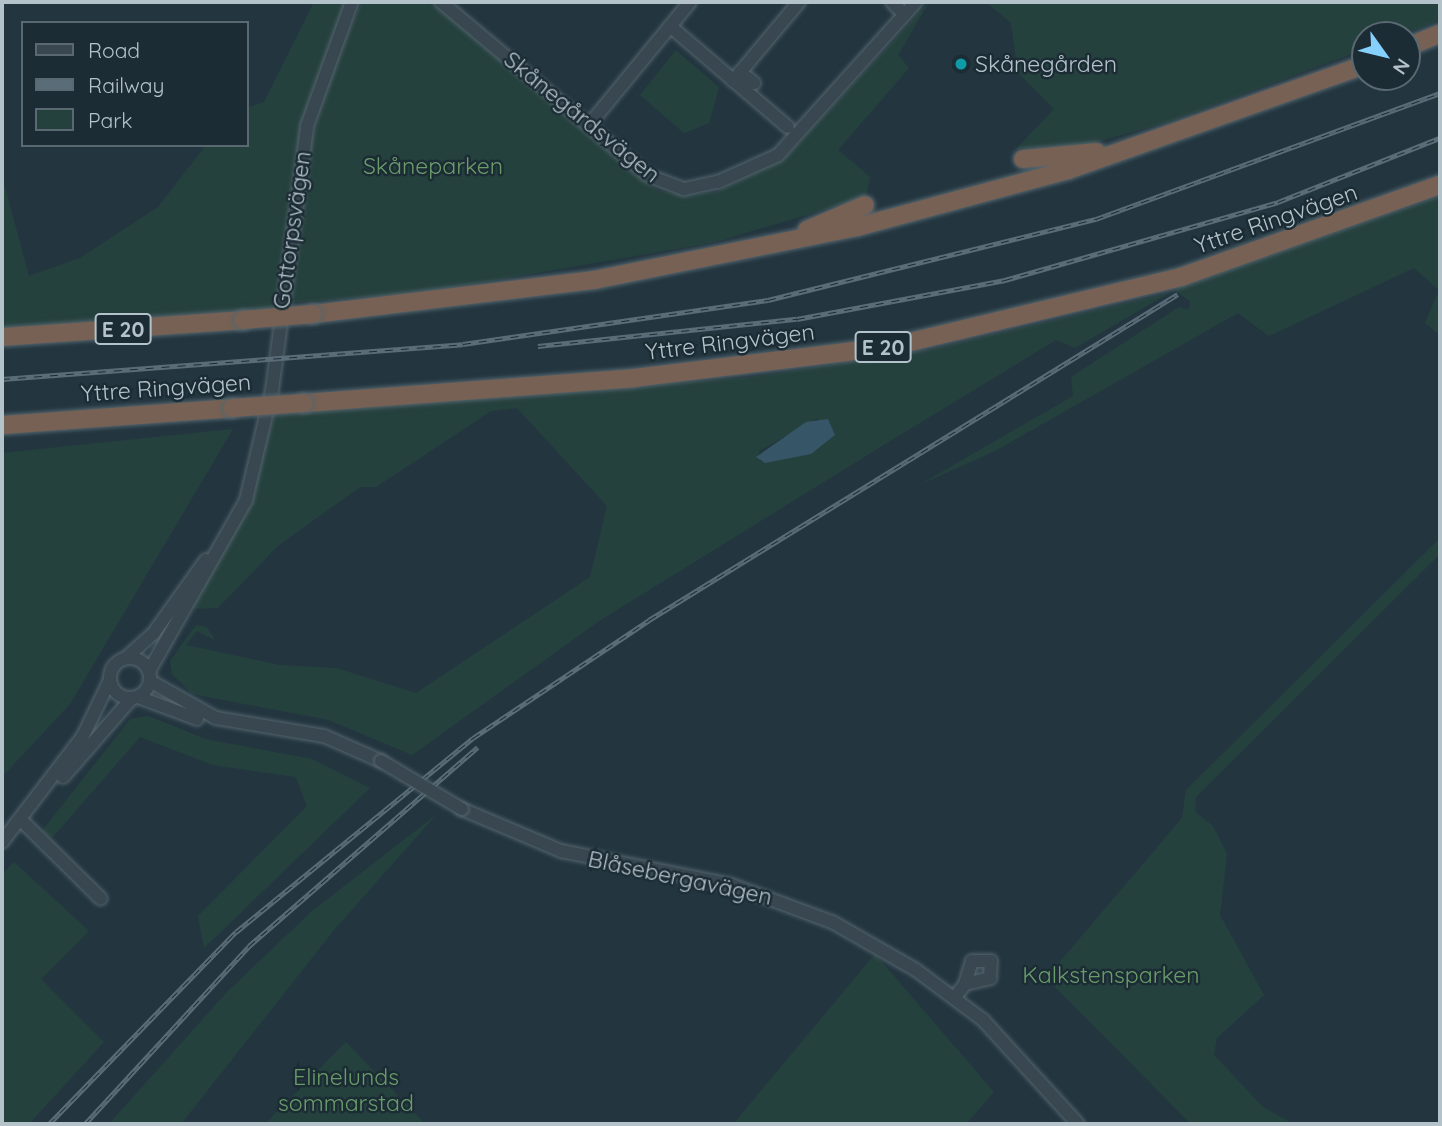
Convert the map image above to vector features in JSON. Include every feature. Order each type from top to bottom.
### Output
[{"type":"highway","points":[[1421,41],[1440,34]]},
{"type":"highway","name":"E 20","points":[[2,337],[313,314],[516,292],[753,251],[936,207],[1149,144],[1351,70]]},
{"type":"highway","points":[[1023,159],[1149,144]]},
{"type":"highway","name":"Yttre Ringvägen","points":[[2,425],[660,375],[894,346],[1181,277],[1440,185]]},
{"type":"highway","points":[[753,251],[865,205]]},
{"type":"street","name":"Gottorpsvägen","points":[[2,842],[37,801],[135,698],[230,533],[256,464],[307,126],[352,2]]},
{"type":"street","name":"Skånegårdsvägen","points":[[441,2],[660,183],[684,189],[718,182],[778,155],[916,2]]},
{"type":"street","points":[[736,77],[799,2]]},
{"type":"street","points":[[892,2],[905,15]]},
{"type":"street","points":[[589,125],[688,3]]},
{"type":"street","points":[[670,26],[736,77],[788,127]]},
{"type":"street","points":[[736,77],[754,83]]},
{"type":"street","name":"Gottorpsvägen","points":[[37,801],[95,716],[114,667],[169,614],[214,548],[256,464]]},
{"type":"street","points":[[126,658],[150,676]]},
{"type":"street","name":"Blåsebergavägen","points":[[150,676],[204,714],[324,736],[381,761],[517,838],[574,855],[789,902],[880,947],[955,997],[1017,1053],[1078,1124]]},
{"type":"street","points":[[110,680],[117,694],[135,698]]},
{"type":"street","name":"Blåsebergavägen","points":[[135,698],[208,722],[272,728]]},
{"type":"street","points":[[21,820],[101,899]]},
{"type":"street","points":[[955,997],[965,985]]},
{"type":"green space","points":[[314,2],[345,2],[302,120],[275,308],[2,328],[2,176],[29,276],[80,258],[158,207],[204,147],[248,147],[248,108],[264,102]]},
{"type":"green space","name":"Skåneparken","points":[[362,2],[431,2],[630,170],[659,191],[688,195],[716,192],[785,158],[929,2],[898,55],[909,68],[838,150],[870,177],[866,197],[716,242],[422,293],[289,303],[310,146],[331,71]]},
{"type":"green space","points":[[986,2],[1440,2],[1440,20],[1421,27],[1421,21],[1351,21],[1351,54],[1168,122],[1086,145],[1016,149],[1054,109],[1018,73],[1011,23]]},
{"type":"green space","points":[[676,50],[719,87],[709,123],[684,133],[640,95]]},
{"type":"green space","points":[[1440,196],[1440,335],[1425,323],[1439,290],[1414,268],[1269,336],[1238,313],[995,451],[919,485],[1073,396],[1071,377],[1179,307],[1189,310],[1190,301],[1174,290]]},
{"type":"green space","points":[[1169,293],[1075,348],[1056,340],[882,446],[599,621],[412,755],[329,720],[192,694],[172,674],[170,661],[196,625],[207,627],[215,640],[197,631],[186,645],[280,665],[336,668],[416,693],[590,577],[607,506],[517,408],[491,411],[376,487],[360,487],[279,545],[218,608],[190,609],[246,509],[274,415],[752,377],[931,349]],"holes":[[[818,418],[811,454],[760,461],[759,451]]]},
{"type":"green space","points":[[233,429],[70,704],[2,777],[2,453]]},
{"type":"green space","name":"Kalkstensparken","points":[[1440,538],[1440,554],[1196,797],[1195,812],[1213,826],[1227,854],[1220,915],[1264,995],[1217,1038],[1214,1055],[1263,1107],[1293,1124],[1191,1124],[1046,978],[1182,818],[1186,790]]},
{"type":"green space","points":[[149,716],[205,739],[312,759],[370,788],[204,948],[198,916],[307,806],[296,777],[213,765],[140,737],[52,838],[42,831],[130,719]]},
{"type":"green space","points":[[436,815],[334,930],[181,1124],[109,1124],[227,992],[312,911]]},
{"type":"green space","points":[[14,862],[89,931],[41,979],[104,1042],[29,1124],[2,1124],[2,874]]},
{"type":"green space","points":[[875,954],[994,1092],[966,1124],[733,1124]]},
{"type":"green space","name":"Elinelunds sommarstad","points":[[346,1042],[425,1124],[265,1124]]},
{"type":"water","points":[[828,419],[835,435],[811,454],[765,463],[756,457],[806,422]]},
{"type":"railway","points":[[2,379],[463,344],[768,300],[1096,219],[1440,93]]},
{"type":"railway","points":[[538,346],[797,319],[1005,280],[1278,202],[1440,138]]},
{"type":"railway","points":[[49,1124],[236,932],[473,738],[649,620],[1178,294]]},
{"type":"railway","points":[[85,1124],[249,946],[478,747]]},
{"type":"place","name":"Skånegården","points":[[961,64]]}]
